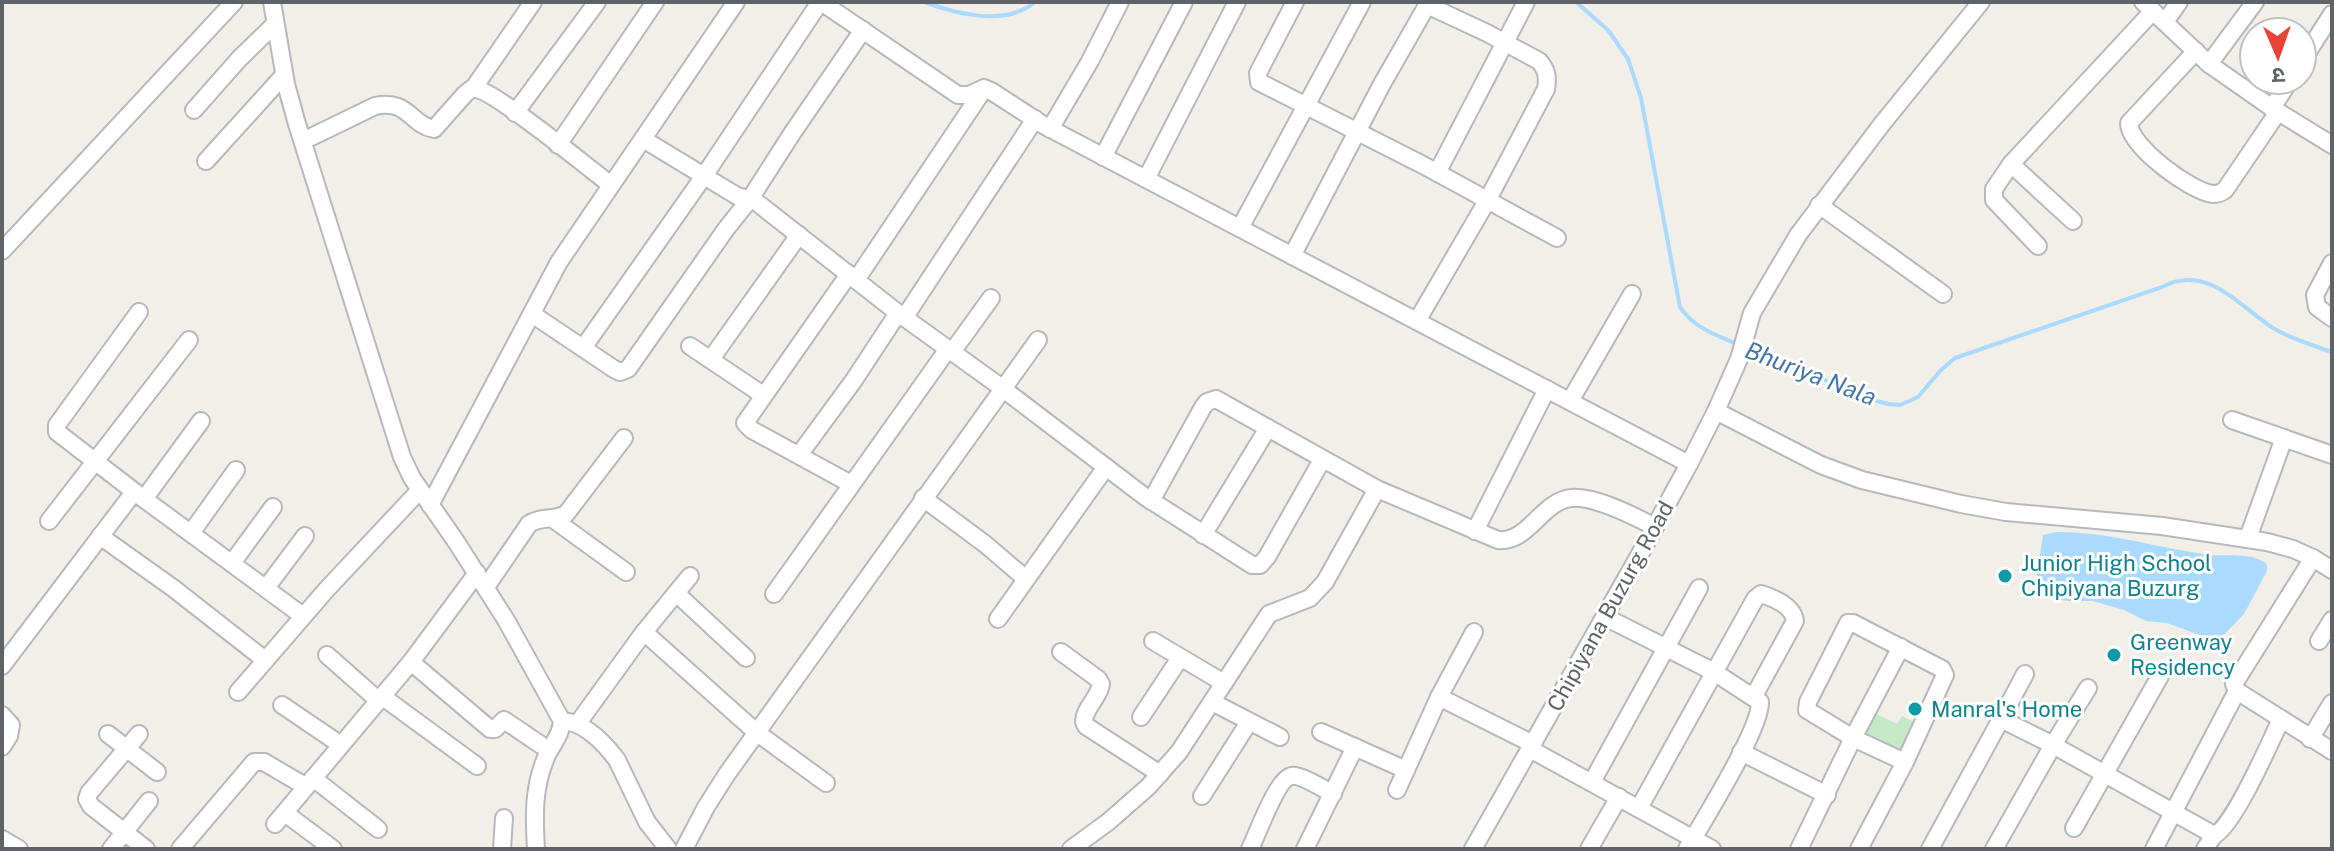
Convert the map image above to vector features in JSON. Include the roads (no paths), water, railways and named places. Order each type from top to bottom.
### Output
[{"type":"street","points":[[2,251],[234,2]]},
{"type":"street","points":[[272,2],[284,75],[402,457],[425,498],[481,580],[570,722],[610,751],[617,760],[647,822],[668,849]]},
{"type":"street","points":[[303,141],[384,104],[403,109],[426,127],[438,127],[465,94],[473,89],[533,2]]},
{"type":"street","points":[[515,113],[597,2]]},
{"type":"street","points":[[558,145],[655,2]]},
{"type":"street","points":[[238,692],[303,616],[425,498],[559,262],[736,2]]},
{"type":"street","points":[[583,348],[821,2],[958,95],[969,95],[984,88]]},
{"type":"street","points":[[1050,129],[1120,2]]},
{"type":"street","points":[[1103,157],[1184,2]]},
{"type":"street","points":[[1146,179],[1237,2]]},
{"type":"street","points":[[1295,2],[1257,78],[1263,85],[1557,238]]},
{"type":"street","points":[[1240,228],[1362,2]]},
{"type":"street","points":[[1437,173],[1526,2]]},
{"type":"street","name":"Chipiyana Buzurg Road","points":[[1473,849],[1689,464],[1739,359],[1752,313],[1790,248],[1819,205],[1981,2]]},
{"type":"street","points":[[2038,246],[1992,197],[1994,189],[2011,164],[2154,12],[2179,2]]},
{"type":"street","points":[[2209,64],[2255,2]]},
{"type":"street","points":[[1292,256],[1428,4],[1505,42],[1539,61],[1548,81],[1546,89],[1487,201],[1417,321]]},
{"type":"street","points":[[2154,12],[2209,64],[2275,110],[2331,142]]},
{"type":"street","points":[[2318,36],[2332,14]]},
{"type":"street","points":[[194,110],[275,24]]},
{"type":"street","points":[[532,314],[620,372],[628,369],[750,199],[863,30]]},
{"type":"street","points":[[2196,51],[2129,123],[2131,133],[2158,162],[2205,191],[2219,194],[2225,190],[2282,96]]},
{"type":"street","points":[[206,161],[284,75]]},
{"type":"street","points":[[984,88],[1050,129],[1689,464]]},
{"type":"street","points":[[851,484],[747,427],[746,420],[852,277],[984,88]]},
{"type":"street","points":[[473,89],[485,93],[515,113],[611,185]]},
{"type":"street","points":[[799,455],[901,316],[1035,119]]},
{"type":"street","points":[[643,139],[737,196],[764,207],[901,316],[1151,501],[1252,565],[1260,565],[1267,557],[1322,460]]},
{"type":"street","points":[[2011,164],[2073,221]]},
{"type":"street","points":[[1819,205],[1943,294]]},
{"type":"street","points":[[711,359],[799,235]]},
{"type":"street","points":[[2332,263],[2315,295],[2317,307],[2332,318]]},
{"type":"street","points":[[1570,401],[1632,294]]},
{"type":"street","points":[[774,594],[851,484],[991,298]]},
{"type":"street","points":[[139,312],[56,429],[59,436],[303,616]]},
{"type":"street","points":[[49,521],[189,340]]},
{"type":"street","points":[[684,849],[712,795],[1038,340]]},
{"type":"street","points":[[690,346],[763,395]]},
{"type":"street","points":[[1475,531],[1547,389]]},
{"type":"street","points":[[1151,501],[1207,402],[1216,399],[1377,489],[1498,540],[1511,539],[1558,502],[1571,498],[1630,514],[1655,527]]},
{"type":"street","points":[[1716,411],[1821,465],[1862,480],[2006,512],[2162,526],[2248,538],[2293,549],[2332,570]]},
{"type":"street","points":[[2232,420],[2332,455]]},
{"type":"street","points":[[2,666],[100,536],[201,421]]},
{"type":"street","points":[[1203,535],[1268,428]]},
{"type":"street","points":[[333,849],[280,818],[529,524],[566,514],[624,438]]},
{"type":"street","points":[[2248,538],[2284,438]]},
{"type":"street","points":[[998,619],[1106,467]]},
{"type":"street","points":[[191,533],[236,470]]},
{"type":"street","points":[[1071,849],[1148,787],[1179,752],[1269,614],[1301,602],[1317,592],[1377,489]]},
{"type":"street","points":[[923,498],[1026,579]]},
{"type":"street","points":[[232,563],[273,507]]},
{"type":"street","points":[[553,519],[626,572]]},
{"type":"street","points":[[100,536],[265,660]]},
{"type":"street","points":[[266,588],[305,536]]},
{"type":"street","points":[[2313,558],[2234,687],[2332,751]]},
{"type":"street","points":[[536,849],[535,790],[548,753],[690,576]]},
{"type":"street","points":[[1592,782],[1699,588]]},
{"type":"street","points":[[676,593],[746,658]]},
{"type":"street","points":[[1639,808],[1758,595],[1767,596],[1790,608],[1794,615],[1792,628],[1754,696]]},
{"type":"street","points":[[1605,617],[1714,672],[1760,702],[1760,712],[1741,752],[1690,844]]},
{"type":"street","points":[[2319,641],[2332,620]]},
{"type":"street","points":[[1859,849],[1905,762],[1945,675],[1942,669],[1853,623],[1846,626],[1806,706],[1853,738],[1905,762]]},
{"type":"street","points":[[644,632],[756,732],[826,783]]},
{"type":"street","points":[[1397,790],[1439,697],[1474,632]]},
{"type":"street","points":[[1153,641],[1224,683]]},
{"type":"street","points":[[1799,849],[1901,647]]},
{"type":"street","points":[[1061,652],[1101,684],[1085,715],[1086,726],[1160,774]]},
{"type":"street","points":[[327,655],[381,699],[477,766]]},
{"type":"street","points":[[1141,717],[1180,658]]},
{"type":"street","points":[[411,662],[490,729],[495,729],[504,720],[541,745]]},
{"type":"street","points":[[1930,849],[2025,674]]},
{"type":"street","points":[[2074,828],[2160,676]]},
{"type":"street","points":[[1994,849],[2088,688]]},
{"type":"street","points":[[2154,849],[2237,691]]},
{"type":"street","points":[[1439,697],[1639,808],[1690,844],[1712,849]]},
{"type":"street","points":[[1212,702],[1280,737]]},
{"type":"street","points":[[2310,739],[2332,703]]},
{"type":"street","points":[[282,705],[341,745]]},
{"type":"street","points":[[2,715],[11,725],[2,747]]},
{"type":"street","points":[[2001,719],[2174,813],[2210,842],[2221,832],[2235,810],[2281,719]]},
{"type":"street","points":[[1202,796],[1249,722]]},
{"type":"street","points":[[1321,732],[1406,770]]},
{"type":"street","points":[[108,734],[157,772]]},
{"type":"street","points":[[139,734],[87,799],[91,806],[146,849]]},
{"type":"street","points":[[1305,849],[1355,747]]},
{"type":"street","points":[[1741,752],[1827,795]]},
{"type":"street","points":[[180,849],[254,762],[264,762],[309,782],[378,829]]},
{"type":"street","points":[[1250,849],[1275,795],[1289,776],[1298,776],[1333,794]]},
{"type":"street","points":[[1589,849],[1619,797]]},
{"type":"street","points":[[111,849],[149,801]]},
{"type":"street","points":[[502,849],[504,818]]},
{"type":"street","points":[[2,839],[19,849]]},
{"type":"water","points":[[2056,532],[2095,534],[2212,555],[2257,558],[2265,563],[2267,571],[2244,614],[2220,639],[2213,640],[2167,623],[2146,621],[2124,610],[2093,601],[2042,597],[2035,587],[2043,535]]},
{"type":"waterway","name":"Bhuriya Nala","points":[[924,2],[981,16],[1010,14],[1035,2]]},
{"type":"waterway","name":"Bhuriya Nala","points":[[1576,2],[1608,30],[1628,59],[1641,98],[1680,307],[1698,325],[1737,344]]},
{"type":"waterway","name":"Bhuriya Nala","points":[[1745,347],[1873,400],[1900,405],[1918,397],[1955,358],[2178,281],[2193,280],[2221,290],[2280,332],[2332,352]]},
{"type":"place","name":"Junior High School Chipiyana Buzurg","points":[[2005,576]]},
{"type":"place","name":"Greenway Residency","points":[[2114,655]]},
{"type":"place","name":"Manral's Home","points":[[1915,709]]}]
